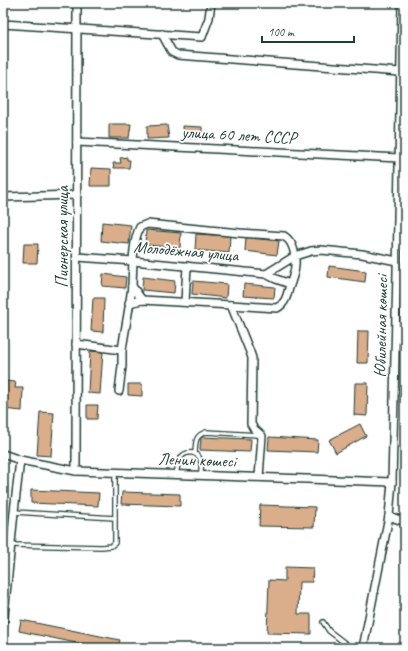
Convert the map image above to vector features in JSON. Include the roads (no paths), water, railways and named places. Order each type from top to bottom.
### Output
[{"type":"street","name":"Пионерская улица","points":[[76,471],[77,3]]},
{"type":"street","points":[[3,24],[202,37],[209,18],[211,3]]},
{"type":"street","name":"Юбилейная көшесі","points":[[363,648],[389,516],[392,482],[402,3]]},
{"type":"street","points":[[162,34],[172,52],[178,55],[400,72]]},
{"type":"street","name":"улица 60 лет СССР","points":[[77,142],[399,158]]},
{"type":"street","points":[[3,197],[77,195]]},
{"type":"street","points":[[119,391],[122,350],[129,303],[132,286],[133,261],[137,233],[140,227],[147,224],[284,236],[289,239],[292,244],[296,263],[294,272],[285,301],[277,308],[142,300],[129,303]]},
{"type":"street","points":[[266,274],[295,256],[311,251],[321,250],[362,254],[397,261]]},
{"type":"street","name":"Молодёжная улица","points":[[77,257],[266,274],[290,284]]},
{"type":"street","points":[[185,302],[187,266]]},
{"type":"street","points":[[397,272],[405,273]]},
{"type":"street","points":[[132,286],[142,300]]},
{"type":"street","points":[[231,305],[252,358],[251,424],[262,436],[259,478]]},
{"type":"street","points":[[76,344],[122,350]]},
{"type":"street","name":"Ленин көшесі","points":[[3,454],[20,460],[76,471],[392,482]]},
{"type":"street","points":[[3,626],[20,460]]},
{"type":"street","points":[[389,516],[405,522]]},
{"type":"lane","points":[[201,475],[200,460],[195,453],[197,437],[200,434],[206,432],[253,434],[262,436]]},
{"type":"lane","points":[[176,475],[180,458],[187,453],[195,453]]},
{"type":"lane","points":[[11,545],[111,546],[115,543],[115,472]]},
{"type":"lane","points":[[14,512],[115,518]]},
{"type":"lane","points":[[323,622],[329,630],[351,647]]},
{"type":"lane","points":[[301,648],[359,648]]}]
